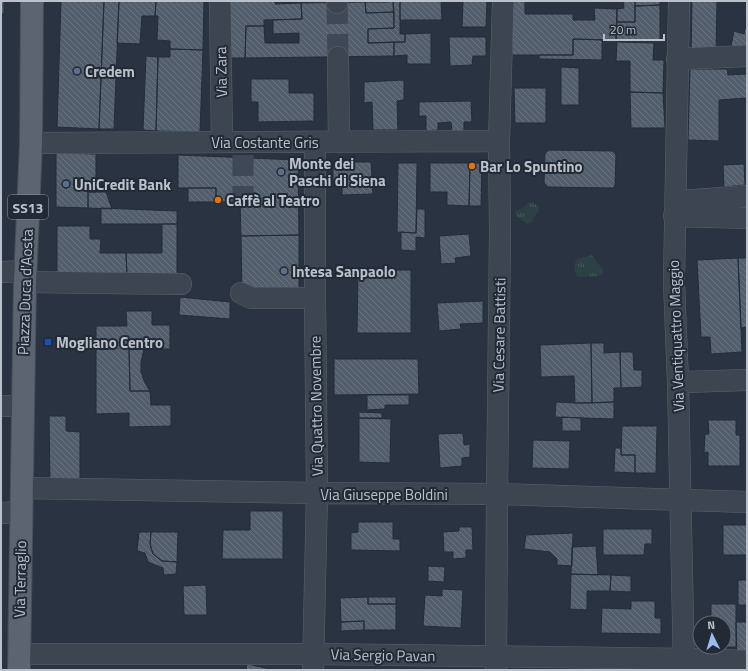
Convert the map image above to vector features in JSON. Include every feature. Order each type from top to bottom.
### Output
[{"type":"main road","name":"Piazza Duca d'Aosta","points":[[22,488],[25,276],[31,143],[32,1]]},
{"type":"main road","name":"Via Terraglio","points":[[19,662],[11,513],[22,488]]},
{"type":"street","name":"Via Zara","points":[[220,1],[222,142]]},
{"type":"street","name":"Via Cesare Battisti","points":[[496,663],[500,240],[499,142],[503,1]]},
{"type":"street","name":"Via Ventiquattro Maggio","points":[[678,1],[678,208],[674,289],[678,384],[684,665]]},
{"type":"street","points":[[677,58],[747,56]]},
{"type":"street","points":[[338,57],[339,142]]},
{"type":"street","name":"Via Quattro Novembre","points":[[313,662],[317,493],[315,142]]},
{"type":"street","name":"Via Costante Gris","points":[[31,143],[499,142]]},
{"type":"street","points":[[678,208],[747,196]]},
{"type":"street","points":[[678,208],[747,218]]},
{"type":"street","points":[[1,272],[25,276],[181,284]]},
{"type":"street","points":[[241,293],[250,298],[315,298]]},
{"type":"street","points":[[678,384],[684,382],[747,380]]},
{"type":"street","points":[[1,406],[23,406]]},
{"type":"street","name":"Via Giuseppe Boldini","points":[[22,488],[317,493],[497,494],[747,502]]},
{"type":"street","name":"Via Sergio Pavan","points":[[19,662],[313,662],[684,665],[747,661]]},
{"type":"green space","points":[[531,202],[538,206],[539,211],[533,218],[533,221],[528,224],[516,216],[515,212]]},
{"type":"green space","points":[[592,255],[603,270],[602,274],[599,276],[578,277],[576,275],[575,262],[577,259]]},
{"type":"building","points":[[1,1],[4,1],[4,14],[1,14]]},
{"type":"building","points":[[61,1],[104,1],[99,129],[57,127]]},
{"type":"building","points":[[104,1],[119,1],[114,129],[99,129]]},
{"type":"building","points":[[119,1],[156,1],[155,16],[142,16],[140,44],[117,43]]},
{"type":"building","points":[[156,1],[204,1],[203,50],[170,49],[170,41],[157,40],[158,16],[155,16]]},
{"type":"building","points":[[229,1],[275,1],[275,4],[301,3],[302,19],[264,20],[264,26],[246,26],[245,58],[227,58]]},
{"type":"building","points":[[393,1],[394,12],[366,13],[365,2]]},
{"type":"building","points":[[393,1],[400,1],[400,34],[405,34],[405,42],[368,43],[368,29],[394,28]]},
{"type":"building","points":[[400,1],[441,1],[442,20],[400,20]]},
{"type":"building","points":[[463,1],[487,1],[486,27],[462,27]]},
{"type":"building","points":[[512,1],[525,1],[525,14],[573,14],[573,20],[595,20],[594,8],[617,9],[616,40],[573,39],[573,55],[512,55]]},
{"type":"building","points":[[623,1],[635,1],[635,22],[617,22],[617,9],[624,8]]},
{"type":"building","points":[[635,1],[660,1],[660,5],[635,6]]},
{"type":"building","points":[[692,1],[717,1],[716,54],[691,56]]},
{"type":"building","points":[[365,2],[366,13],[394,12],[394,28],[368,29],[368,43],[394,42],[394,56],[245,58],[246,26],[264,26],[265,43],[299,43],[299,33],[273,34],[273,20],[302,19],[301,3]]},
{"type":"building","points":[[660,5],[660,40],[616,40],[617,22],[635,22],[635,6]]},
{"type":"building","points":[[747,20],[747,49],[731,46],[734,31],[744,34]]},
{"type":"building","points":[[431,33],[431,64],[407,64],[407,55],[394,56],[394,42],[405,42],[405,34]]},
{"type":"building","points":[[449,37],[486,37],[486,56],[473,56],[472,65],[450,66]]},
{"type":"building","points":[[573,39],[602,40],[602,60],[539,59],[539,55],[573,55]]},
{"type":"building","points":[[617,42],[654,43],[653,60],[664,60],[663,93],[630,92],[630,61],[616,61]]},
{"type":"building","points":[[170,49],[203,50],[200,132],[156,131],[158,57],[170,57]]},
{"type":"building","points":[[146,56],[158,57],[156,131],[143,130]]},
{"type":"building","points":[[561,67],[579,68],[579,105],[561,105]]},
{"type":"building","points":[[690,69],[727,69],[728,75],[747,74],[747,98],[719,100],[719,141],[688,140]]},
{"type":"building","points":[[251,79],[289,79],[289,93],[314,93],[314,121],[258,122],[258,102],[251,102]]},
{"type":"building","points":[[404,80],[404,100],[397,101],[398,130],[373,130],[372,102],[364,103],[364,82]]},
{"type":"building","points":[[514,88],[546,88],[546,123],[515,123]]},
{"type":"building","points":[[630,92],[663,93],[665,128],[631,128]]},
{"type":"building","points":[[471,101],[472,122],[464,122],[464,131],[452,131],[451,122],[438,123],[438,130],[426,131],[426,116],[419,116],[419,102]]},
{"type":"building","points":[[549,150],[613,151],[616,155],[615,186],[613,188],[548,187],[544,183],[545,153]]},
{"type":"building","points":[[56,153],[96,154],[96,192],[88,192],[88,208],[56,207]]},
{"type":"building","points":[[178,155],[298,160],[299,235],[241,236],[240,202],[216,202],[216,188],[178,188]]},
{"type":"building","points":[[333,162],[371,162],[373,194],[342,195],[342,184],[333,184]]},
{"type":"building","points":[[398,163],[417,163],[416,233],[397,232]]},
{"type":"building","points":[[430,163],[470,163],[469,206],[447,205],[447,192],[430,192]]},
{"type":"building","points":[[470,163],[482,163],[481,206],[469,206]]},
{"type":"building","points":[[744,164],[745,185],[724,187],[723,165]]},
{"type":"building","points":[[188,188],[216,188],[216,202],[188,202]]},
{"type":"building","points":[[88,192],[106,192],[112,209],[88,208]]},
{"type":"building","points":[[101,208],[177,211],[177,224],[101,224]]},
{"type":"building","points":[[417,209],[425,209],[425,238],[416,237],[416,251],[401,250],[401,232],[416,233]]},
{"type":"building","points":[[162,224],[177,224],[177,277],[127,276],[126,253],[162,253]]},
{"type":"building","points":[[57,226],[90,226],[90,239],[101,239],[100,253],[126,253],[127,276],[57,276]]},
{"type":"building","points":[[469,234],[471,256],[455,258],[456,263],[441,264],[439,236]]},
{"type":"building","points":[[299,235],[299,293],[242,294],[241,236]]},
{"type":"building","points":[[738,258],[742,352],[711,354],[710,337],[701,337],[697,260]]},
{"type":"building","points":[[738,258],[747,258],[747,327],[741,328]]},
{"type":"building","points":[[358,270],[411,270],[411,333],[357,333]]},
{"type":"building","points":[[180,297],[230,302],[230,319],[179,315]]},
{"type":"building","points":[[483,301],[483,323],[460,324],[461,329],[439,331],[437,303]]},
{"type":"building","points":[[126,311],[152,311],[152,325],[170,325],[170,349],[129,349],[130,391],[150,391],[151,405],[171,405],[171,426],[129,427],[129,413],[96,414],[96,326],[127,326]]},
{"type":"building","points":[[591,343],[592,403],[575,403],[574,376],[541,377],[540,345]]},
{"type":"building","points":[[591,343],[604,343],[604,353],[620,352],[621,388],[614,388],[614,402],[592,403]]},
{"type":"building","points":[[129,349],[144,349],[141,362],[141,372],[150,391],[130,391]]},
{"type":"building","points":[[620,352],[633,352],[634,370],[642,370],[642,387],[621,388]]},
{"type":"building","points":[[334,359],[418,359],[419,394],[334,395]]},
{"type":"building","points":[[367,395],[409,395],[409,405],[385,405],[385,409],[367,410]]},
{"type":"building","points":[[556,402],[614,402],[614,419],[555,417]]},
{"type":"building","points":[[359,412],[382,413],[382,418],[359,418]]},
{"type":"building","points":[[49,416],[66,416],[66,431],[80,432],[80,486],[50,486]]},
{"type":"building","points":[[562,417],[581,418],[581,431],[562,431]]},
{"type":"building","points":[[359,418],[391,419],[390,463],[359,462]]},
{"type":"building","points":[[708,420],[736,420],[736,435],[740,435],[740,466],[708,466],[708,452],[704,453],[705,434],[709,434]]},
{"type":"building","points":[[622,426],[657,426],[656,473],[635,473],[635,455],[621,455]]},
{"type":"building","points":[[463,433],[464,445],[470,444],[470,457],[462,458],[462,466],[440,468],[438,434]]},
{"type":"building","points":[[533,440],[570,441],[569,469],[532,468]]},
{"type":"building","points":[[615,448],[621,448],[621,455],[635,455],[635,473],[614,472]]},
{"type":"building","points":[[250,511],[283,511],[283,559],[222,559],[223,530],[250,530]]},
{"type":"building","points":[[358,522],[393,522],[393,539],[400,539],[400,551],[351,550],[351,533],[358,532]]},
{"type":"building","points":[[723,525],[747,525],[747,555],[723,555]]},
{"type":"building","points":[[459,527],[472,527],[473,550],[466,550],[466,558],[453,559],[453,552],[444,552],[443,532],[459,531]]},
{"type":"building","points":[[603,529],[652,529],[652,544],[645,544],[644,555],[603,555]]},
{"type":"building","points":[[139,532],[151,532],[150,544],[153,554],[162,561],[177,562],[176,574],[164,575],[163,568],[148,562],[145,553],[137,551]]},
{"type":"building","points":[[151,532],[178,532],[177,562],[162,561],[153,554],[150,544]]},
{"type":"building","points":[[573,533],[572,566],[557,565],[557,559],[550,552],[524,549],[526,535]]},
{"type":"building","points":[[596,546],[598,575],[571,574],[572,547]]},
{"type":"building","points":[[428,566],[445,567],[444,582],[428,581]]},
{"type":"building","points":[[571,574],[611,575],[610,591],[587,591],[587,610],[570,609]]},
{"type":"building","points":[[611,575],[631,576],[631,592],[610,591]]},
{"type":"building","points":[[738,580],[747,580],[747,605],[738,605]]},
{"type":"building","points":[[206,585],[207,615],[184,615],[183,586]]},
{"type":"building","points":[[442,589],[463,590],[461,628],[423,626],[425,595],[442,596]]},
{"type":"building","points":[[368,597],[396,597],[396,604],[368,604]]},
{"type":"building","points":[[368,597],[368,604],[396,604],[396,630],[364,630],[364,621],[341,622],[340,598]]},
{"type":"building","points":[[631,601],[655,601],[655,618],[661,618],[661,634],[601,633],[602,608],[631,609]]},
{"type":"building","points":[[711,604],[736,604],[736,647],[732,647],[732,615],[711,615]]},
{"type":"building","points":[[364,621],[364,630],[341,631],[341,622]]},
{"type":"building","points":[[736,622],[747,622],[747,655],[737,655]]},
{"type":"building","points":[[247,664],[270,669],[270,670],[246,670]]},
{"type":"tunnel","points":[[337,3],[338,57]]},
{"type":"tunnel","points":[[243,142],[243,207]]},
{"type":"place","name":"Credem","points":[[77,71]]},
{"type":"place","name":"Bar Lo Spuntino","points":[[472,166]]},
{"type":"place","name":"Monte dei Paschi di Siena","points":[[281,172]]},
{"type":"place","name":"UniCredit Bank","points":[[66,184]]},
{"type":"place","name":"Caffè al Teatro","points":[[218,200]]},
{"type":"place","name":"Intesa Sanpaolo","points":[[284,271]]},
{"type":"place","name":"Mogliano Centro","points":[[48,342]]}]
